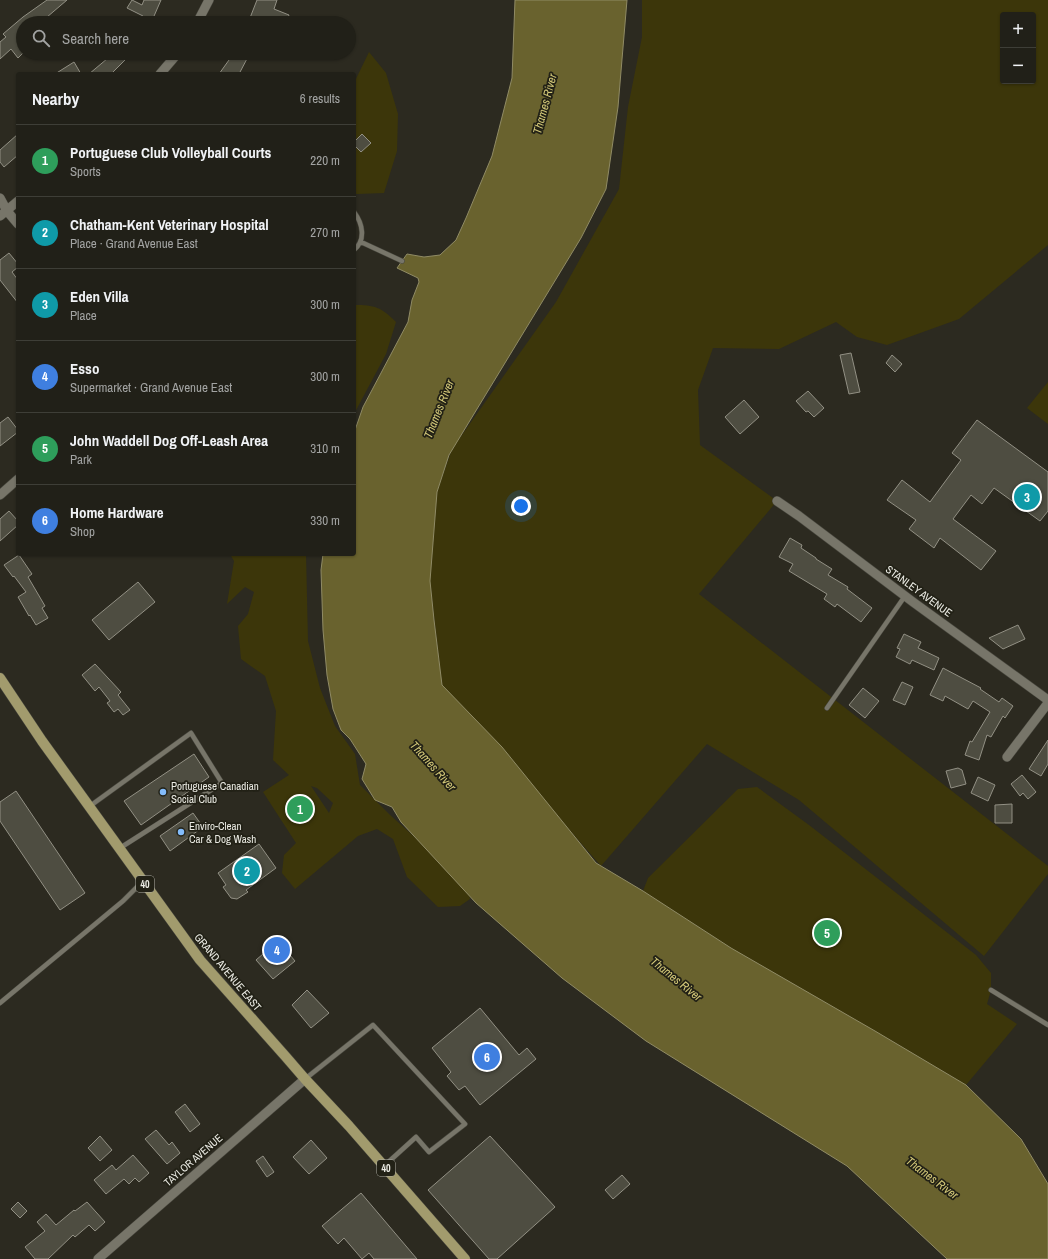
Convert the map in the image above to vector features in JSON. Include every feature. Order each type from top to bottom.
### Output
[{"type":"main road","name":"GRAND AVENUE EAST","points":[[0,678],[42,740],[200,960],[305,1079],[349,1126],[465,1259]]},
{"type":"street","points":[[201,16],[209,0]]},
{"type":"street","points":[[162,72],[172,60]]},
{"type":"street","points":[[0,198],[4,213],[16,222]]},
{"type":"street","points":[[4,213],[16,203]]},
{"type":"street","points":[[0,495],[16,481]]},
{"type":"street","name":"STANLEY AVENUE","points":[[777,502],[1048,700]]},
{"type":"street","points":[[1007,757],[1048,703]]},
{"type":"street","name":"TAYLOR AVENUE","points":[[98,1259],[305,1079]]},
{"type":"lane","points":[[356,214],[363,234],[361,242],[356,248]]},
{"type":"lane","points":[[361,242],[402,261]]},
{"type":"lane","points":[[827,708],[905,596]]},
{"type":"lane","points":[[90,806],[191,734],[222,783],[120,848]]},
{"type":"lane","points":[[0,1003],[123,900],[143,881]]},
{"type":"lane","points":[[991,990],[1048,1025]]},
{"type":"lane","points":[[305,1079],[373,1025],[465,1124],[429,1152],[416,1137],[384,1166]]},
{"type":"shaded area","points":[[642,0],[1048,0],[1048,245],[959,319],[887,345],[857,337],[836,322],[779,349],[713,348],[698,390],[700,445],[777,501],[699,594],[1048,866],[1048,874],[984,956],[799,800],[707,744],[601,866],[442,685],[430,581],[437,492],[452,449],[556,302],[619,189],[628,107],[642,37]]},
{"type":"shaded area","points":[[369,52],[386,73],[398,114],[397,151],[384,193],[356,194],[356,79]]},
{"type":"shaded area","points":[[356,305],[373,306],[382,310],[396,322],[386,354],[356,410]]},
{"type":"shaded area","points":[[1048,382],[1048,424],[1027,408]]},
{"type":"shaded area","points":[[231,556],[306,556],[308,641],[320,688],[335,726],[355,754],[360,785],[389,814],[468,885],[470,899],[460,906],[438,907],[407,877],[393,839],[377,829],[358,836],[295,889],[282,873],[284,855],[296,843],[263,792],[289,775],[273,760],[276,711],[265,676],[241,659],[238,626],[248,614],[254,592],[245,587],[227,604],[234,561]],"holes":[[[311,786],[317,788],[333,803],[329,813]]]},
{"type":"shaded area","points":[[757,787],[809,825],[976,955],[991,973],[991,990],[987,1004],[1017,1024],[966,1085],[731,948],[643,891],[648,878],[738,789]]},
{"type":"water","name":"Thames River","points":[[515,0],[627,0],[618,107],[606,189],[581,238],[449,455],[437,492],[430,581],[442,685],[502,747],[596,863],[643,891],[731,948],[966,1085],[1021,1139],[1048,1184],[1048,1259],[947,1259],[847,1166],[646,1041],[562,978],[476,903],[401,822],[392,807],[375,800],[362,779],[366,764],[350,739],[341,730],[333,709],[327,675],[323,630],[321,570],[323,556],[356,556],[356,427],[363,407],[408,322],[412,300],[419,282],[418,278],[397,268],[407,254],[424,257],[440,255],[456,240],[492,156],[512,78]]},
{"type":"building","points":[[47,0],[67,0],[48,16],[24,16]]},
{"type":"building","points":[[132,0],[142,5],[144,0],[161,0],[154,16],[143,16],[127,8]]},
{"type":"building","points":[[257,0],[277,0],[274,9],[289,15],[289,16],[251,16]]},
{"type":"building","points":[[16,23],[16,55],[11,49],[0,59],[0,42],[6,37],[3,34]]},
{"type":"building","points":[[106,60],[125,60],[113,72],[91,72]]},
{"type":"building","points":[[229,60],[246,60],[240,72],[220,72]]},
{"type":"building","points":[[74,62],[80,72],[58,72]]},
{"type":"building","points":[[362,134],[371,143],[361,152],[356,147],[356,140]]},
{"type":"building","points":[[16,136],[16,157],[4,167],[0,162],[0,150]]},
{"type":"building","points":[[9,253],[16,262],[16,269],[12,272],[16,277],[16,300],[0,280],[0,260]]},
{"type":"building","points":[[851,353],[860,392],[849,394],[840,355]]},
{"type":"building","points":[[892,355],[902,364],[895,372],[886,363]]},
{"type":"building","points":[[808,391],[824,408],[814,417],[808,411],[806,412],[796,401]]},
{"type":"building","points":[[744,400],[759,417],[740,434],[725,417]]},
{"type":"building","points":[[8,417],[16,427],[16,434],[0,446],[0,423]]},
{"type":"building","points":[[977,420],[1048,472],[1048,511],[1040,521],[994,488],[982,504],[971,495],[953,519],[996,551],[981,570],[940,538],[934,548],[909,529],[916,520],[887,500],[902,480],[930,502],[961,460],[952,453]]},
{"type":"building","points":[[9,511],[16,519],[16,527],[0,541],[0,519]]},
{"type":"building","points":[[790,538],[802,545],[801,548],[832,569],[828,575],[848,587],[847,589],[872,608],[861,622],[837,604],[835,607],[824,599],[827,594],[789,571],[793,564],[779,557]]},
{"type":"building","points":[[20,556],[32,574],[28,577],[45,606],[42,608],[48,618],[36,625],[18,597],[26,592],[4,565]]},
{"type":"building","points":[[138,582],[155,602],[109,640],[92,620]]},
{"type":"building","points":[[1018,625],[1025,639],[1003,649],[989,638]]},
{"type":"building","points":[[904,634],[921,642],[918,648],[939,658],[934,670],[912,660],[910,664],[896,657],[900,649],[897,648]]},
{"type":"building","points":[[95,664],[121,692],[118,695],[130,710],[123,715],[118,709],[114,712],[107,703],[110,701],[99,687],[95,691],[82,675]]},
{"type":"building","points":[[943,668],[981,688],[980,689],[999,702],[1002,698],[1013,706],[1005,718],[1003,716],[991,737],[987,735],[979,760],[965,755],[970,741],[972,742],[990,712],[973,701],[968,709],[945,696],[943,701],[930,695]]},
{"type":"building","points":[[902,682],[913,687],[905,705],[893,700]]},
{"type":"building","points":[[863,688],[879,701],[865,718],[849,705]]},
{"type":"building","points":[[1048,740],[1048,764],[1041,776],[1029,769]]},
{"type":"building","name":"Portuguese Canadian Social Club","points":[[194,754],[209,777],[141,825],[124,801]]},
{"type":"building","points":[[958,768],[962,770],[966,784],[951,788],[946,771]]},
{"type":"building","points":[[1022,775],[1036,792],[1028,799],[1023,793],[1020,796],[1011,784]]},
{"type":"building","points":[[978,777],[995,785],[988,801],[971,793]]},
{"type":"building","points":[[16,791],[85,893],[60,910],[0,821],[0,802]]},
{"type":"building","points":[[1012,804],[1012,823],[995,823],[995,805]]},
{"type":"building","name":"Enviro-Clean Car & Dog Wash","points":[[193,813],[203,827],[170,851],[160,836]]},
{"type":"building","points":[[259,844],[276,868],[246,890],[248,892],[237,899],[231,898],[223,887],[226,885],[218,873]]},
{"type":"building","points":[[278,941],[295,961],[273,979],[256,960]]},
{"type":"building","points":[[307,990],[329,1013],[311,1028],[292,1005]]},
{"type":"building","points":[[480,1008],[519,1055],[527,1048],[536,1059],[480,1105],[465,1086],[459,1090],[447,1076],[451,1072],[432,1048]]},
{"type":"building","points":[[185,1104],[200,1124],[190,1132],[175,1112]]},
{"type":"building","points":[[156,1130],[169,1145],[172,1142],[180,1153],[167,1164],[145,1139]]},
{"type":"building","points":[[100,1136],[112,1150],[100,1161],[88,1148]]},
{"type":"building","points":[[490,1136],[555,1207],[497,1259],[489,1259],[428,1190]]},
{"type":"building","points":[[311,1140],[327,1158],[309,1174],[293,1157]]},
{"type":"building","points":[[133,1155],[149,1173],[139,1182],[135,1178],[129,1184],[124,1179],[106,1194],[94,1180],[112,1165],[116,1170]]},
{"type":"building","points":[[263,1156],[274,1172],[267,1177],[256,1161]]},
{"type":"building","points":[[622,1175],[630,1184],[613,1199],[605,1190]]},
{"type":"building","points":[[361,1193],[417,1259],[374,1259],[369,1253],[362,1259],[344,1238],[338,1244],[322,1226]]},
{"type":"building","points":[[18,1202],[27,1211],[20,1218],[11,1209]]},
{"type":"building","points":[[87,1202],[105,1222],[95,1231],[89,1225],[75,1237],[73,1235],[48,1259],[35,1259],[25,1247],[45,1231],[37,1222],[46,1214],[56,1225],[74,1210],[75,1211]]},
{"type":"place","name":"Eden Villa","points":[[1027,497]]},
{"type":"place","name":"Portuguese Canadian Social Club","points":[[163,792]]},
{"type":"place","name":"Portuguese Club Volleyball Courts","points":[[300,809]]},
{"type":"place","name":"Enviro-Clean Car & Dog Wash","points":[[181,832]]},
{"type":"place","name":"Chatham-Kent Veterinary Hospital","points":[[247,871]]},
{"type":"place","name":"John Waddell Dog Off-Leash Area","points":[[827,933]]},
{"type":"place","name":"Esso","points":[[277,950]]},
{"type":"place","name":"Home Hardware","points":[[487,1057]]}]
